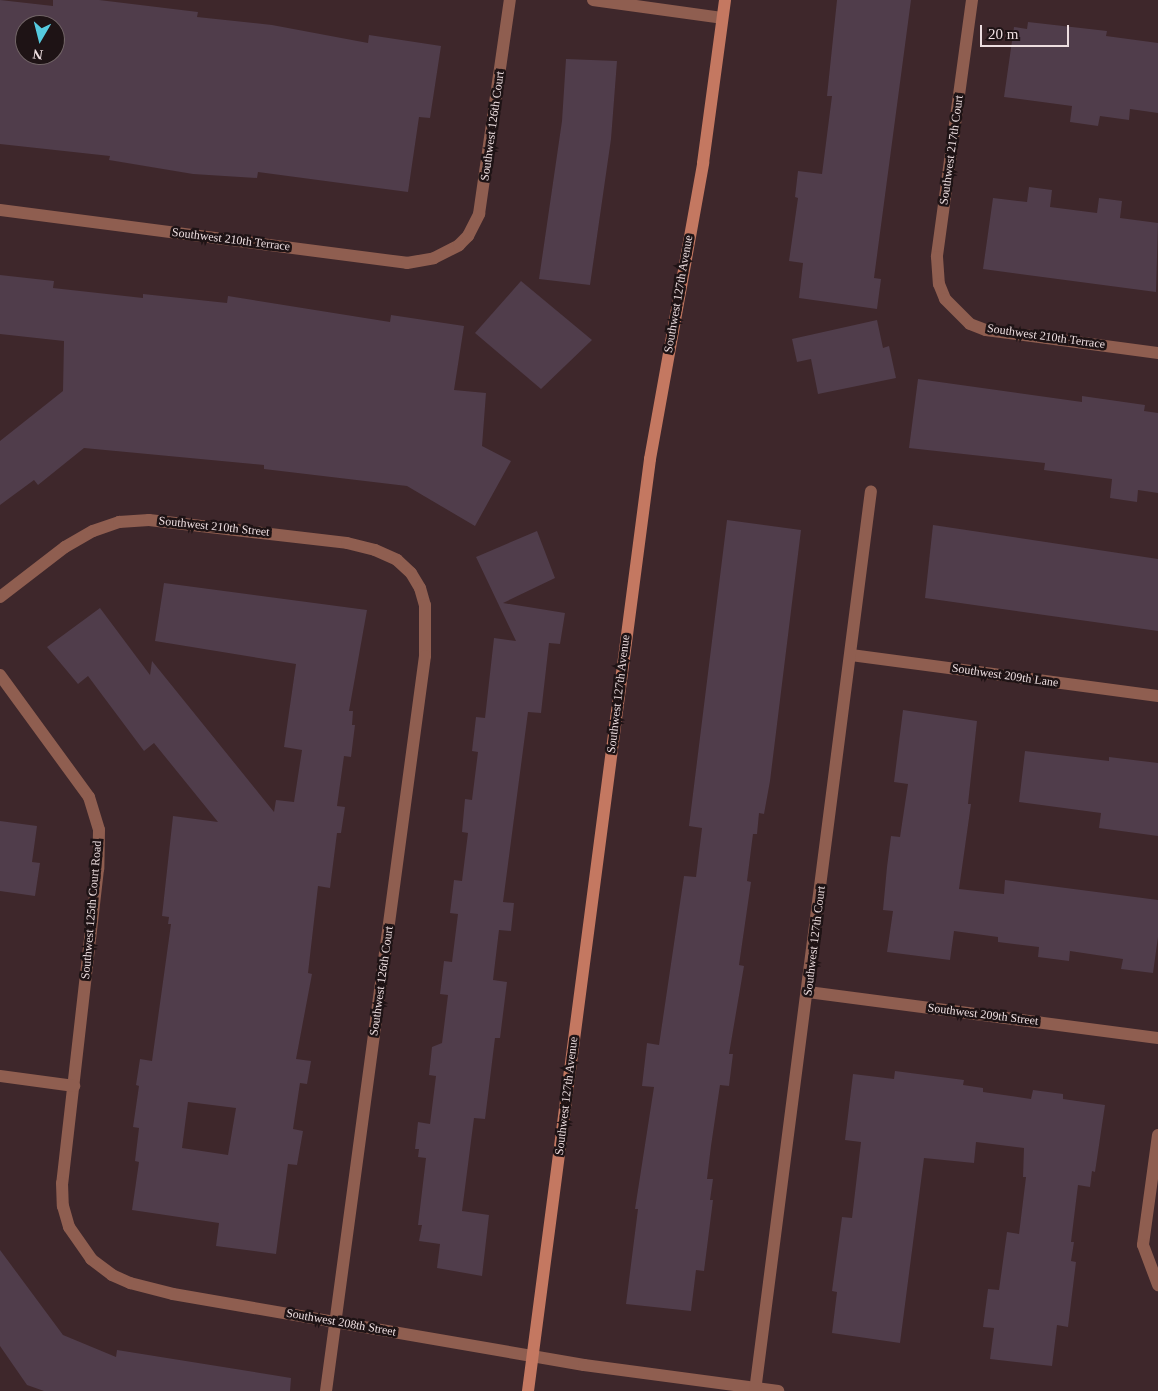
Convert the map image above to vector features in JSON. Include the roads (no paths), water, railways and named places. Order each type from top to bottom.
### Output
[{"type":"street","name":"Southwest 126th Court","points":[[459,245],[473,227],[483,197],[510,0]]},
{"type":"street","points":[[593,0],[722,18]]},
{"type":"street","name":"Southwest 127th Avenue","points":[[528,1391],[650,459],[703,163],[725,0]]},
{"type":"street","name":"Southwest 217th Court","points":[[945,299],[939,284],[937,257],[972,0]]},
{"type":"street","name":"Southwest 210th Terrace","points":[[0,210],[407,263],[434,258],[459,245]]},
{"type":"street","name":"Southwest 210th Terrace","points":[[945,299],[970,324],[986,330],[1158,353]]},
{"type":"street","name":"Southwest 127th Court","points":[[755,1389],[808,992],[871,491]]},
{"type":"street","name":"Southwest 210th Street","points":[[0,597],[65,547],[93,531],[118,522],[149,520],[347,543],[375,550],[397,560],[412,572]]},
{"type":"street","name":"Southwest 126th Court","points":[[326,1391],[425,656],[426,605],[412,572]]},
{"type":"street","name":"Southwest 209th Lane","points":[[851,655],[1158,696]]},
{"type":"street","name":"Southwest 125th Court Road","points":[[0,674],[90,797],[99,830],[74,1086]]},
{"type":"street","name":"Southwest 209th Street","points":[[808,992],[1158,1038]]},
{"type":"street","points":[[0,1076],[74,1086]]},
{"type":"street","name":"Southwest 208th Street","points":[[74,1086],[62,1184],[63,1206],[78,1245],[100,1267],[149,1289],[584,1365],[778,1391]]},
{"type":"street","points":[[1158,1135],[1143,1245],[1158,1285]]}]
